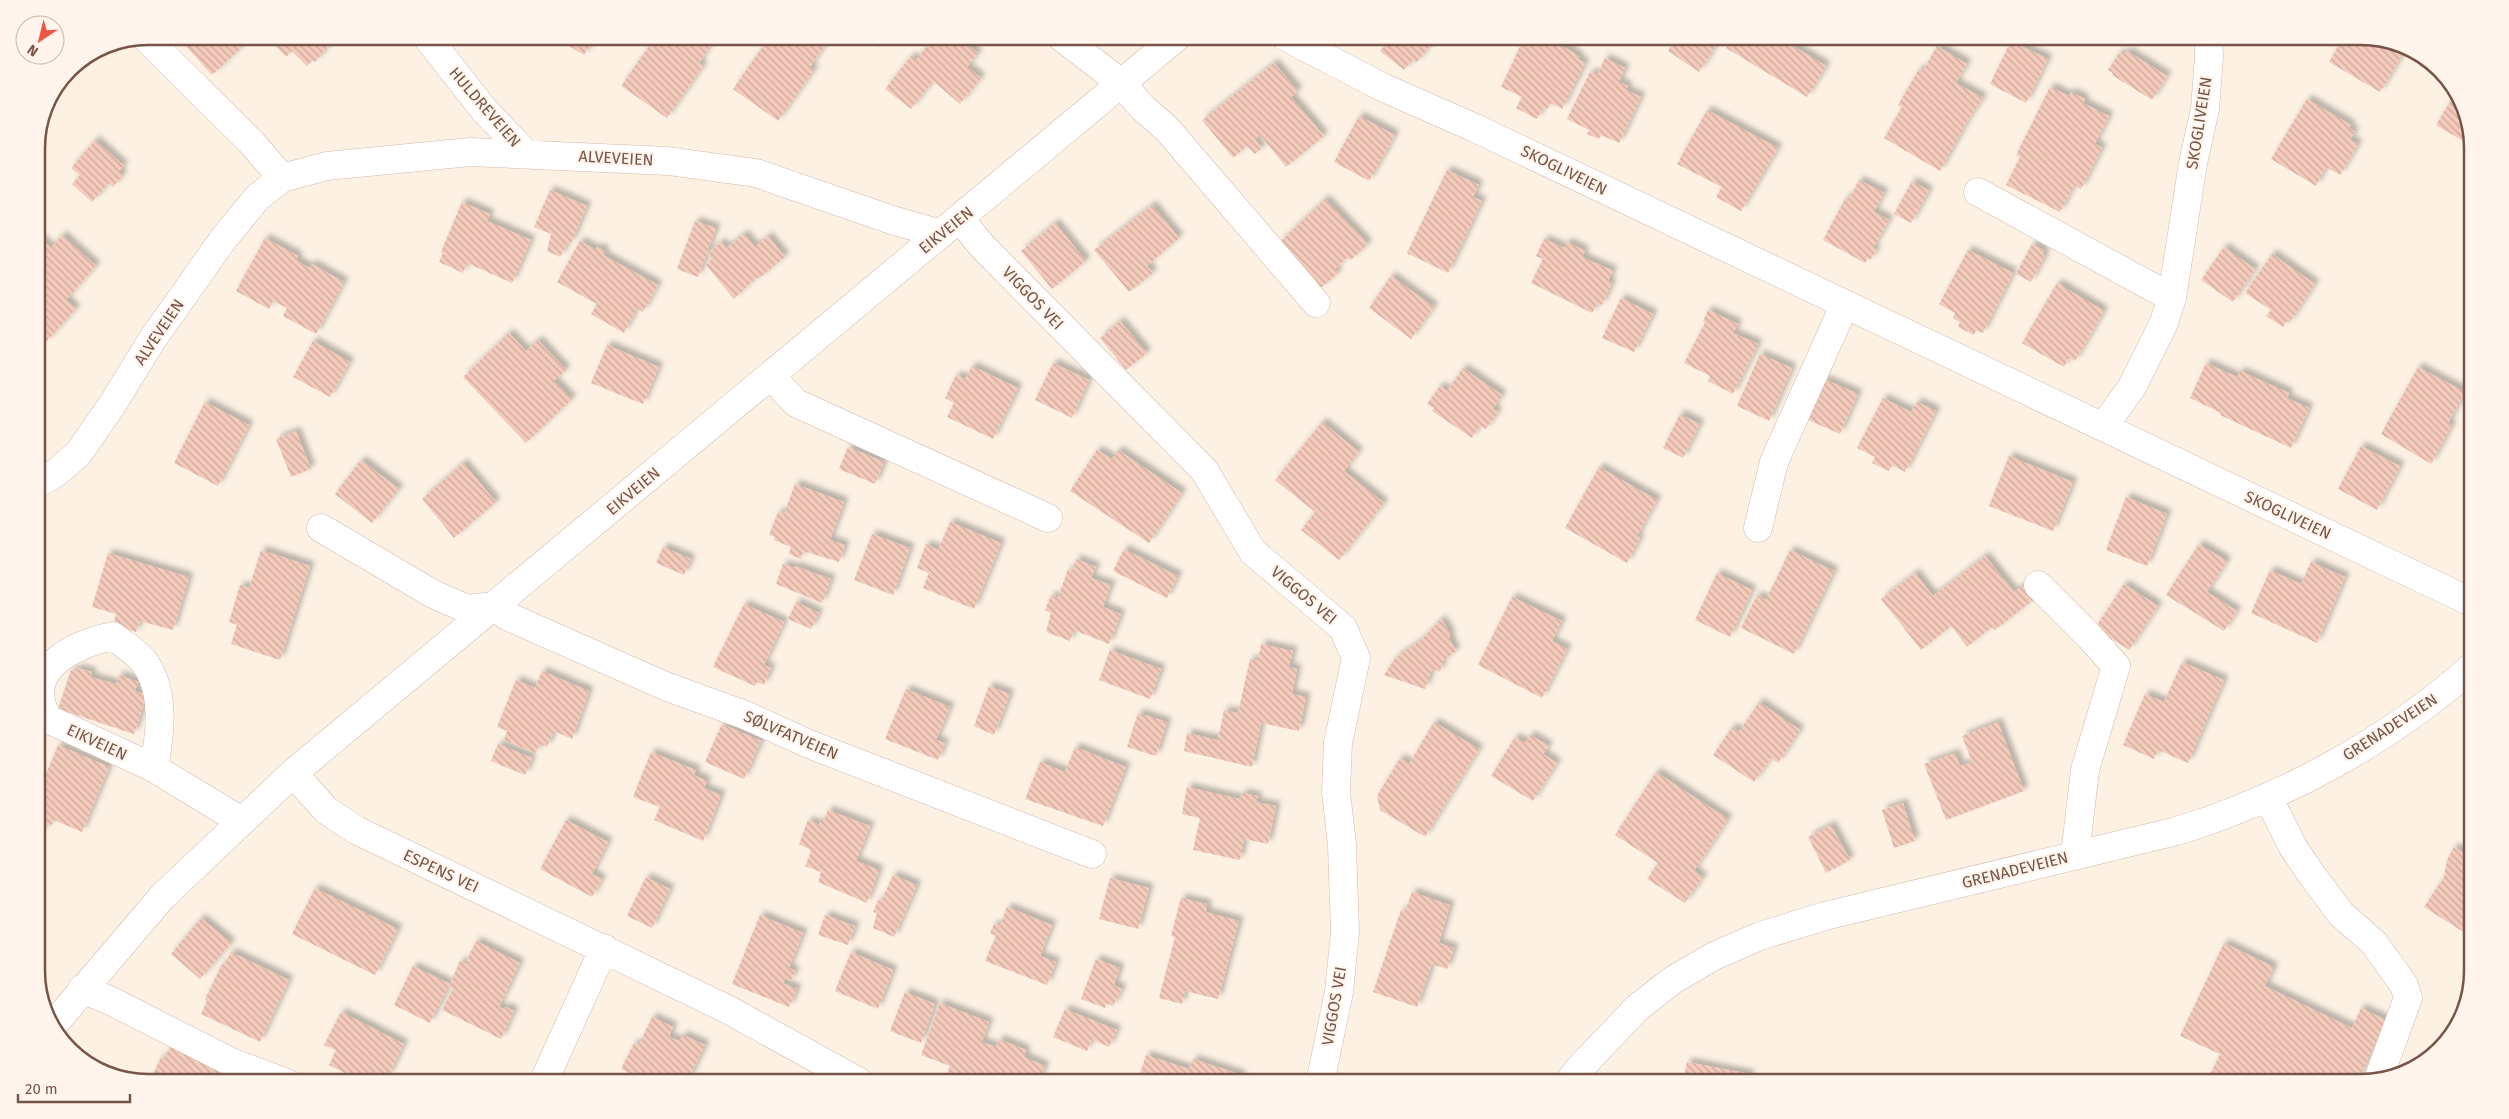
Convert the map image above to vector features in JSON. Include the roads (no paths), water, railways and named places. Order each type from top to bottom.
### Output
[{"type":"street","points":[[153,45],[252,143],[282,178]]},
{"type":"street","name":"HULDREVEIEN","points":[[433,45],[486,111],[526,154]]},
{"type":"street","points":[[1072,45],[1121,83],[1142,107],[1167,129],[1316,303]]},
{"type":"street","name":"EIKVEIEN","points":[[57,1020],[162,897],[293,773],[1167,45]]},
{"type":"street","name":"SKOGLIVEIEN","points":[[1301,45],[1382,87],[1475,128],[2464,599]]},
{"type":"street","name":"SKOGLIVEIEN","points":[[2103,427],[2132,387],[2163,324],[2172,298],[2192,163],[2205,109],[2208,45]]},
{"type":"street","name":"ALVEVEIEN","points":[[45,480],[58,472],[78,454],[112,405],[152,340],[224,238],[258,197],[282,178],[327,166],[470,152],[668,161],[756,173],[892,220],[951,226]]},
{"type":"street","points":[[1978,192],[2172,298]]},
{"type":"street","name":"VIGGOS VEI","points":[[951,226],[994,258],[1204,470],[1253,552],[1342,628],[1356,658],[1338,742],[1336,792],[1342,845],[1345,932],[1339,992],[1322,1074]]},
{"type":"street","points":[[1758,528],[1774,462],[1845,304]]},
{"type":"street","points":[[771,376],[796,403],[1048,518]]},
{"type":"street","points":[[321,528],[433,594],[467,609],[495,606]]},
{"type":"street","points":[[2038,586],[2090,636],[2116,666],[2085,770],[2075,855]]},
{"type":"street","name":"SØLVFATVEIEN","points":[[495,606],[507,616],[665,686],[745,715],[809,744],[1092,854]]},
{"type":"street","name":"EIKVEIEN","points":[[45,675],[65,653],[87,642],[112,636],[144,662],[153,678],[160,705],[154,768]]},
{"type":"street","name":"GRENADEVEIEN","points":[[1575,1074],[1636,1008],[1673,980],[1714,956],[1760,936],[1826,916],[2177,831],[2228,815],[2288,788],[2363,746],[2413,714],[2464,674]]},
{"type":"street","name":"EIKVEIEN","points":[[45,714],[48,720],[154,768],[241,821]]},
{"type":"street","name":"ESPENS VEI","points":[[293,773],[326,810],[356,830],[727,1009],[838,1074]]},
{"type":"street","points":[[2268,797],[2293,846],[2314,878],[2341,914],[2374,943],[2404,985],[2408,998],[2381,1072]]},
{"type":"street","points":[[547,1074],[604,948]]},
{"type":"street","points":[[82,989],[110,1000],[231,1062],[263,1074]]}]
